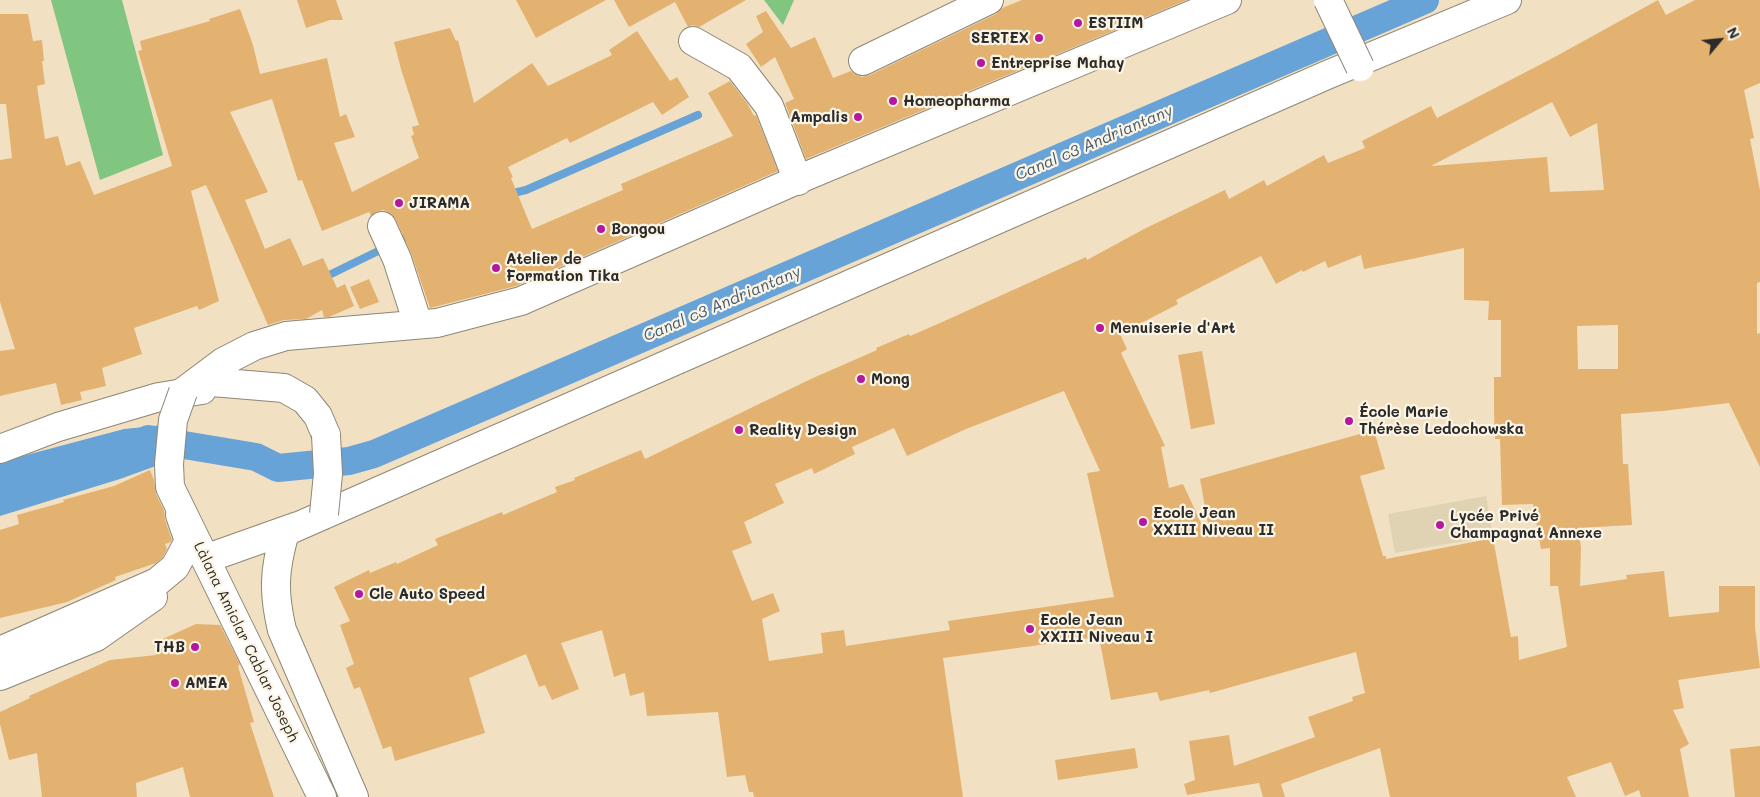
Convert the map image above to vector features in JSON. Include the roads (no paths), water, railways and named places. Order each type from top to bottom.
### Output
[{"type":"main road","points":[[0,651],[157,582],[175,567],[189,541],[170,476],[173,420],[192,387],[223,362],[254,346],[286,336],[437,323],[520,301],[797,180],[1227,0]]},
{"type":"main road","points":[[1327,76],[1360,77],[1360,67],[1328,0]]},
{"type":"main road","points":[[0,676],[96,637],[205,559],[285,532],[1327,76],[1507,0]]},
{"type":"main road","points":[[863,61],[979,2]]},
{"type":"main road","points":[[693,41],[739,67],[769,106],[797,180]]},
{"type":"main road","points":[[382,226],[397,259],[417,321]]},
{"type":"main road","points":[[192,387],[284,388],[305,400],[318,416],[326,435],[328,474],[324,514],[285,532],[278,556],[275,581],[277,607],[282,630],[354,797]]},
{"type":"main road","points":[[0,449],[58,427],[159,397],[202,390],[192,387]]},
{"type":"main road","name":"Làlana Amiclar Cablar Joseph","points":[[170,476],[205,559],[322,797]]},
{"type":"water","points":[[173,424],[164,463],[120,479],[0,516],[0,462],[124,429]]},
{"type":"waterway","name":"Canal c3 Andriantany","points":[[148,439],[256,457],[278,468],[349,461],[374,454],[1425,0]]},
{"type":"waterway","points":[[509,194],[526,190],[698,115]]},
{"type":"waterway","points":[[323,278],[413,234]]},
{"type":"place","name":"ESTIIM","points":[[1078,23]]},
{"type":"place","name":"SERTEX","points":[[1039,38]]},
{"type":"place","name":"Entreprise Mahay","points":[[981,63]]},
{"type":"place","name":"Homeopharma","points":[[893,101]]},
{"type":"place","name":"Ampalis","points":[[858,117]]},
{"type":"place","name":"JIRAMA","points":[[399,203]]},
{"type":"place","name":"Bongou","points":[[601,229]]},
{"type":"place","name":"Atelier de Formation Tika","points":[[496,268]]},
{"type":"place","name":"Menuiserie d'Art","points":[[1100,328]]},
{"type":"place","name":"Mong","points":[[861,379]]},
{"type":"place","name":"École Marie Thérèse Ledochowska","points":[[1349,421]]},
{"type":"place","name":"Reality Design","points":[[739,430]]},
{"type":"place","name":"Ecole Jean XXIII Niveau II","points":[[1143,522]]},
{"type":"place","name":"Lycée Privé Champagnat Annexe","points":[[1440,525]]},
{"type":"place","name":"Cle Auto Speed","points":[[359,594]]},
{"type":"place","name":"Ecole Jean XXIII Niveau I","points":[[1030,629]]},
{"type":"place","name":"THB","points":[[195,647]]},
{"type":"place","name":"AMEA","points":[[175,683]]}]
